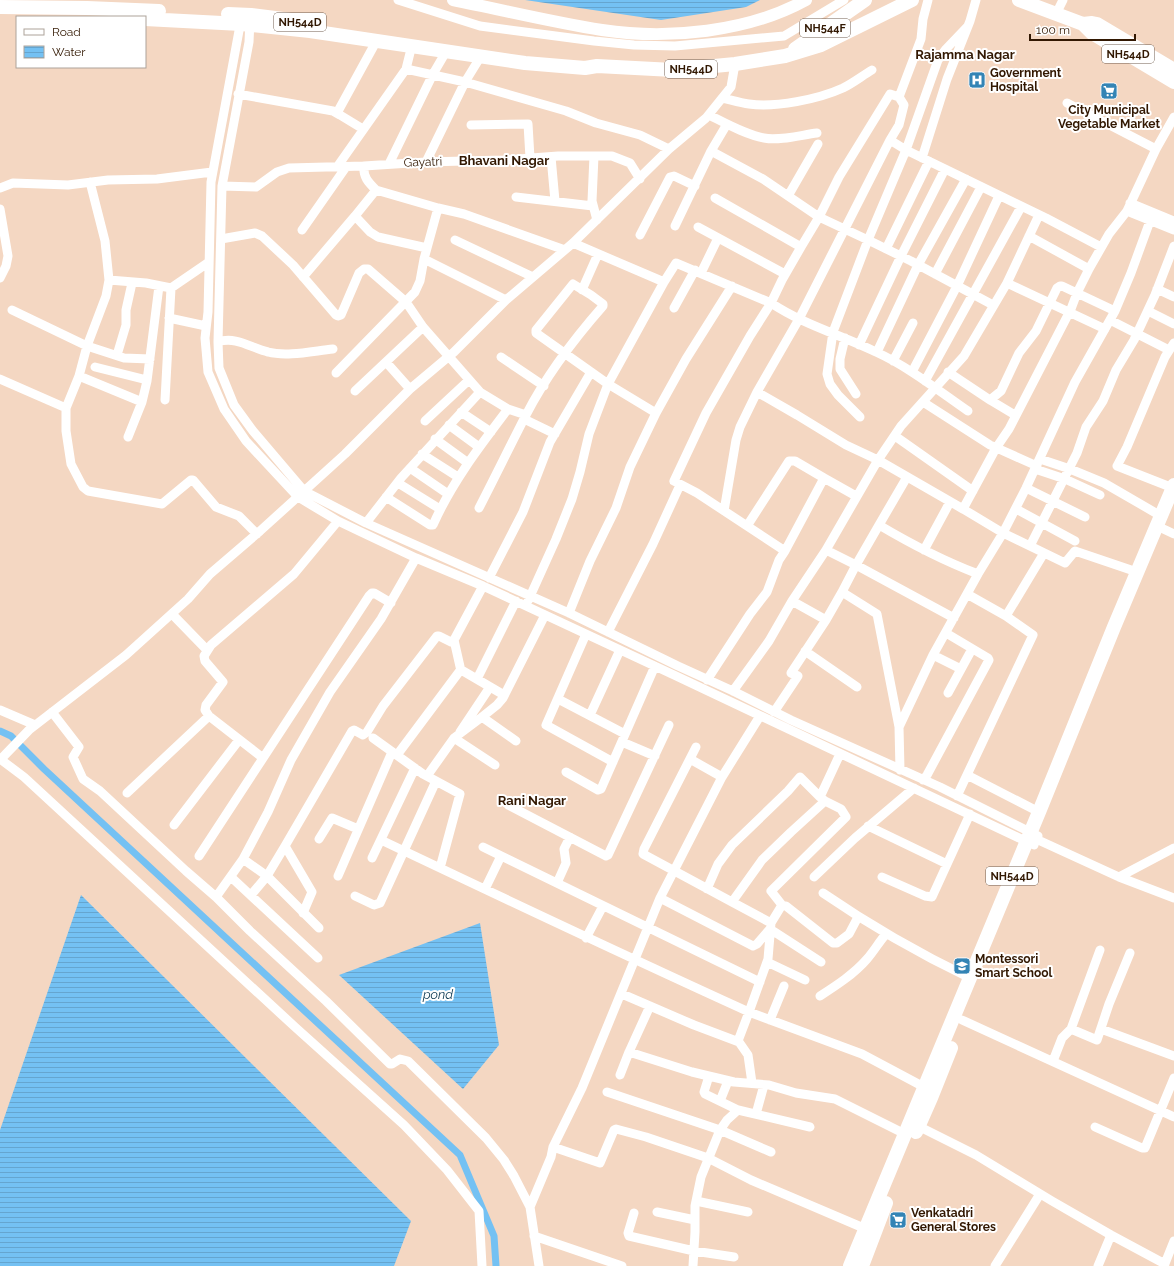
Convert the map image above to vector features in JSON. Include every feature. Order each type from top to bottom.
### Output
[{"type":"highway","name":"NH544F","points":[[785,56],[865,0]]},
{"type":"highway","name":"NH544D","points":[[146,19],[246,20],[525,63],[585,68],[597,66],[673,70],[735,64],[785,56],[821,45],[912,0]]},
{"type":"highway","name":"NH544D","points":[[1019,0],[1083,24],[1092,33],[1174,82]]},
{"type":"highway","name":"NH544D","points":[[0,7],[95,8],[374,30],[507,53],[583,59],[597,66]]},
{"type":"highway","points":[[0,16],[16,16]]},
{"type":"highway","name":"NH544D","points":[[1083,24],[1097,24],[1174,70]]},
{"type":"highway","name":"NH544D","points":[[862,1266],[918,1126],[931,1098],[1118,628],[1137,572],[1166,526],[1174,486]]},
{"type":"highway","name":"NH544D","points":[[850,1266],[970,978],[1033,839],[1039,812],[1118,628],[1174,508]]},
{"type":"main road","points":[[453,0],[603,30],[655,34],[693,32],[742,25],[778,14],[806,0]]},
{"type":"street","points":[[398,0],[480,26],[594,41],[634,45],[675,46],[784,36],[844,0]]},
{"type":"street","points":[[899,96],[921,40],[923,20],[928,0]]},
{"type":"street","points":[[886,249],[925,159],[948,79],[968,27],[976,0]]},
{"type":"street","points":[[1056,14],[1063,0]]},
{"type":"street","points":[[246,20],[249,42],[238,94],[222,186],[218,342],[219,368],[234,405],[301,494],[570,613],[707,680],[733,690],[774,712],[957,796],[1033,839]]},
{"type":"street","points":[[246,20],[212,172],[205,338],[208,372],[224,409],[246,441],[301,494],[338,521],[416,558],[483,586],[970,814],[1033,839],[1118,877],[1174,898]]},
{"type":"street","points":[[860,417],[838,395],[828,380],[827,367],[832,332],[868,240],[906,150],[938,60],[946,49],[968,27]]},
{"type":"street","points":[[337,113],[377,40]]},
{"type":"street","points":[[302,230],[342,167],[363,129],[406,69],[412,45]]},
{"type":"street","points":[[389,164],[433,74],[447,50]]},
{"type":"street","points":[[426,162],[465,82],[480,56]]},
{"type":"street","points":[[482,1266],[479,1211],[441,1164],[404,1126],[24,777],[0,759],[32,728],[126,655],[172,614],[188,599],[210,574],[257,534],[345,454],[410,389],[448,357],[506,300],[573,243],[669,149],[708,115],[731,87],[735,64]]},
{"type":"street","points":[[406,69],[465,82],[566,111],[596,123],[640,134],[669,149]]},
{"type":"street","points":[[722,98],[761,105],[818,97],[845,87],[872,70]]},
{"type":"street","points":[[238,94],[337,113],[363,129]]},
{"type":"street","points":[[724,511],[736,440],[740,427],[757,392],[799,319],[890,140],[900,125],[904,105],[899,96],[890,94],[839,177],[819,217],[785,274],[771,303],[742,348],[706,413],[674,481],[697,493],[746,526],[785,551]]},
{"type":"street","points":[[1067,103],[1156,149]]},
{"type":"street","points":[[708,115],[764,138],[817,133]]},
{"type":"street","points":[[963,509],[996,448],[1009,428],[1070,312],[1077,293],[1089,269],[1109,234],[1129,207],[1156,149],[1174,118]]},
{"type":"street","points":[[471,125],[528,124],[530,158]]},
{"type":"street","points":[[675,226],[711,151],[727,124]]},
{"type":"street","points":[[890,140],[906,150],[1101,247]]},
{"type":"street","points":[[788,196],[818,144]]},
{"type":"street","points":[[711,151],[763,179],[819,217],[901,256],[993,305]]},
{"type":"street","points":[[594,156],[593,206],[597,220]]},
{"type":"street","name":"Gayatri","points":[[222,186],[251,188],[261,184],[283,170],[426,162],[594,156],[612,156],[630,163],[640,179]]},
{"type":"street","points":[[551,157],[555,201]]},
{"type":"street","points":[[364,166],[363,172],[366,180],[376,190],[464,214],[565,250]]},
{"type":"street","points":[[859,345],[901,256],[945,169]]},
{"type":"street","points":[[0,188],[13,183],[68,185],[108,180],[157,179],[212,172]]},
{"type":"street","points":[[640,234],[670,177],[674,176],[695,186]]},
{"type":"street","points":[[877,352],[918,265],[966,179]]},
{"type":"street","points":[[90,182],[104,241],[109,280],[106,296],[87,346],[80,376],[66,408],[66,431],[71,464],[86,490],[162,504],[191,480],[193,480],[216,507],[239,516],[257,534]]},
{"type":"street","points":[[935,274],[981,187]]},
{"type":"street","points":[[303,277],[376,190]]},
{"type":"street","points":[[912,372],[957,286],[999,196]]},
{"type":"street","points":[[516,197],[593,206]]},
{"type":"street","points":[[715,198],[801,247]]},
{"type":"street","points":[[925,381],[1021,207]]},
{"type":"street","points":[[1129,207],[1150,221],[1174,230]]},
{"type":"street","points":[[1129,207],[1174,221]]},
{"type":"street","points":[[336,373],[412,296],[417,288],[438,208]]},
{"type":"street","points":[[0,209],[8,256],[6,266],[0,278]]},
{"type":"street","points":[[733,690],[769,640],[792,601],[826,550],[878,460],[901,426],[964,356],[1007,283],[1039,215]]},
{"type":"street","points":[[355,216],[370,232],[378,237],[427,248]]},
{"type":"street","points":[[899,727],[933,655],[1016,509],[1075,382],[1115,311],[1150,221]]},
{"type":"street","points":[[698,227],[785,274]]},
{"type":"street","points":[[220,239],[252,233],[258,234],[293,266],[338,316],[341,315],[360,273],[364,269],[371,270],[406,302],[422,327],[480,392],[555,434]]},
{"type":"street","points":[[1029,236],[1089,269]]},
{"type":"street","points":[[674,308],[718,238]]},
{"type":"street","points":[[455,240],[533,277]]},
{"type":"street","points":[[573,243],[664,282]]},
{"type":"street","points":[[1030,546],[1070,469],[1086,427],[1103,401],[1116,370],[1137,333],[1157,289],[1170,267],[1174,246]]},
{"type":"street","points":[[582,290],[598,254]]},
{"type":"street","points":[[424,259],[506,300]]},
{"type":"street","points":[[109,280],[171,288],[209,262]]},
{"type":"street","points":[[526,606],[572,499],[589,434],[608,384],[676,263],[771,303],[799,319],[877,352],[912,372],[968,411]]},
{"type":"street","points":[[117,355],[126,325],[126,310],[132,283]]},
{"type":"street","points":[[1007,283],[1105,329]]},
{"type":"street","points":[[479,508],[525,417],[564,354],[603,305],[574,284],[572,285],[536,331],[537,334],[564,354],[608,384],[656,413]]},
{"type":"street","points":[[128,436],[142,402],[147,380],[159,286]]},
{"type":"street","points":[[570,613],[590,560],[616,508],[630,467],[656,413],[686,359],[732,286]]},
{"type":"street","points":[[990,400],[1001,391],[1019,353],[1036,331],[1058,287],[1060,286],[1077,293],[1115,311]]},
{"type":"street","points":[[165,400],[171,288]]},
{"type":"street","points":[[1157,289],[1174,297]]},
{"type":"street","points":[[12,310],[87,346],[127,358],[150,360]]},
{"type":"street","points":[[1148,311],[1174,324]]},
{"type":"street","points":[[169,318],[206,326]]},
{"type":"street","points":[[1110,320],[1137,333],[1172,346],[1165,357],[1127,447],[1117,466],[1174,486]]},
{"type":"street","points":[[893,361],[913,323]]},
{"type":"street","points":[[355,391],[422,327]]},
{"type":"street","points":[[845,338],[840,359],[840,369],[856,394]]},
{"type":"street","points":[[218,342],[229,339],[267,352],[281,354],[333,349]]},
{"type":"street","points":[[501,357],[544,386]]},
{"type":"street","points":[[386,362],[410,389]]},
{"type":"street","points":[[95,367],[147,380]]},
{"type":"street","points":[[489,578],[523,512],[555,434],[591,372]]},
{"type":"street","points":[[948,372],[1015,415]]},
{"type":"street","points":[[80,376],[142,402]]},
{"type":"street","points":[[0,379],[66,408]]},
{"type":"street","points":[[425,421],[469,380]]},
{"type":"street","points":[[366,524],[386,497],[422,454],[480,392]]},
{"type":"street","points":[[757,392],[846,445],[907,476],[1003,533],[1065,563],[1075,551],[1137,572]]},
{"type":"street","points":[[923,402],[996,448],[1037,464],[1064,479],[1100,495]]},
{"type":"street","points":[[386,497],[432,525],[458,477],[508,409]]},
{"type":"street","points":[[461,412],[491,432]]},
{"type":"street","points":[[449,425],[479,447]]},
{"type":"street","points":[[895,436],[973,491]]},
{"type":"street","points":[[435,439],[468,462]]},
{"type":"street","points":[[422,454],[458,477]]},
{"type":"street","points":[[746,526],[790,461],[795,461],[856,496]]},
{"type":"street","points":[[1037,464],[1070,469],[1113,488],[1166,526]]},
{"type":"street","points":[[410,468],[448,494]]},
{"type":"street","points":[[774,712],[798,676],[791,673],[826,620],[907,476]]},
{"type":"street","points":[[707,680],[750,614],[767,592],[779,560],[824,478]]},
{"type":"street","points":[[398,483],[440,509]]},
{"type":"street","points":[[608,632],[653,544],[680,485]]},
{"type":"street","points":[[1026,488],[1085,517]]},
{"type":"street","points":[[924,550],[950,502]]},
{"type":"street","points":[[1016,509],[1075,541]]},
{"type":"street","points":[[263,758],[208,716],[205,707],[223,682],[205,661],[204,656],[207,650],[294,574],[338,521]]},
{"type":"street","points":[[879,525],[924,550],[978,574]]},
{"type":"street","points":[[826,550],[954,618]]},
{"type":"street","points":[[1006,616],[1044,553]]},
{"type":"street","points":[[216,897],[243,859],[268,812],[291,760],[330,692],[391,603],[416,558]]},
{"type":"street","points":[[461,671],[454,640],[483,586]]},
{"type":"street","points":[[842,592],[877,614],[899,727],[900,770]]},
{"type":"street","points":[[199,856],[370,594],[374,593],[391,603]]},
{"type":"street","points":[[957,796],[1032,637],[1032,633],[1006,616],[967,594]]},
{"type":"street","points":[[792,601],[826,620]]},
{"type":"street","points":[[477,679],[516,602]]},
{"type":"street","points":[[172,614],[207,650]]},
{"type":"street","points":[[456,737],[471,727],[497,705],[504,695],[545,615]]},
{"type":"street","points":[[923,780],[988,661],[988,658],[946,633]]},
{"type":"street","points":[[586,634],[547,726],[613,762]]},
{"type":"street","points":[[251,895],[267,876],[286,846],[352,730],[363,735],[367,732],[383,706],[437,636],[451,642],[454,640]]},
{"type":"street","points":[[948,693],[972,649]]},
{"type":"street","points":[[590,715],[620,650]]},
{"type":"street","points":[[805,651],[858,687]]},
{"type":"street","points":[[933,655],[961,669]]},
{"type":"street","points":[[566,772],[600,790],[655,666]]},
{"type":"street","points":[[461,671],[504,695]]},
{"type":"street","points":[[338,876],[358,829],[395,754],[461,671]]},
{"type":"street","points":[[427,776],[490,687]]},
{"type":"street","points":[[558,699],[625,734]]},
{"type":"street","points":[[0,710],[32,728]]},
{"type":"street","points":[[52,712],[79,747],[73,757],[83,779],[100,791],[186,872],[216,897],[390,1064],[400,1059],[408,1061],[486,1138],[504,1160],[530,1207],[539,1266]]},
{"type":"street","points":[[127,793],[208,716]]},
{"type":"street","points":[[530,1207],[551,1157],[553,1147],[582,1088],[622,994],[660,898],[722,777],[760,716]]},
{"type":"street","points":[[482,717],[516,741]]},
{"type":"street","points":[[508,804],[606,856],[608,855],[669,725]]},
{"type":"street","points":[[456,737],[495,765]]},
{"type":"street","points":[[373,738],[427,776],[459,794],[460,796],[440,868]]},
{"type":"street","points":[[174,825],[239,740]]},
{"type":"street","points":[[622,742],[655,756]]},
{"type":"street","points":[[696,747],[643,852],[645,856],[732,902],[771,926],[821,962]]},
{"type":"street","points":[[732,902],[762,860],[823,799],[840,754]]},
{"type":"street","points":[[690,759],[722,777]]},
{"type":"street","points":[[372,858],[415,768]]},
{"type":"street","points":[[967,775],[1039,812]]},
{"type":"street","points":[[707,889],[718,864],[732,845],[788,792],[800,777],[823,799],[841,809],[846,817],[771,891],[782,905],[790,909],[835,943],[838,943],[849,934],[858,917]]},
{"type":"street","points":[[355,896],[374,905],[378,904],[436,781]]},
{"type":"street","points":[[814,877],[868,826],[914,788]]},
{"type":"street","points":[[882,877],[930,897],[933,895],[970,814]]},
{"type":"street","points":[[318,840],[332,818],[358,829]]},
{"type":"street","points":[[868,826],[947,864]]},
{"type":"street","points":[[557,883],[566,863],[564,849],[570,837]]},
{"type":"street","points":[[381,840],[586,938],[749,1012],[862,1054],[924,1087]]},
{"type":"street","points":[[286,846],[312,892],[303,913]]},
{"type":"street","points":[[483,847],[760,982]]},
{"type":"street","points":[[1118,877],[1174,848]]},
{"type":"street","points":[[485,889],[501,856]]},
{"type":"street","points":[[243,859],[267,876],[319,928]]},
{"type":"street","points":[[231,877],[318,958]]},
{"type":"street","points":[[823,893],[886,934],[970,978]]},
{"type":"street","points":[[660,898],[753,946],[757,944],[771,926],[782,905]]},
{"type":"street","points":[[586,938],[603,906]]},
{"type":"street","points":[[738,1041],[767,962],[771,926]]},
{"type":"street","points":[[820,996],[859,968],[886,934]]},
{"type":"street","points":[[1053,1061],[1062,1038],[1071,1030],[1100,950]]},
{"type":"street","points":[[1071,1030],[1097,1040],[1109,1004],[1130,953]]},
{"type":"street","points":[[767,962],[805,980]]},
{"type":"street","points":[[770,1020],[784,986]]},
{"type":"street","points":[[622,994],[694,1025],[738,1041],[748,1055],[752,1083]]},
{"type":"street","points":[[620,1075],[650,1006]]},
{"type":"street","points":[[962,1020],[1174,1117]]},
{"type":"street","points":[[1101,1029],[1174,1056]]},
{"type":"street","points":[[629,1052],[692,1072],[728,1081],[764,1084],[796,1093],[835,1100],[905,1134]]},
{"type":"street","points":[[710,1076],[704,1092],[720,1101],[738,1110],[810,1127]]},
{"type":"street","points":[[1095,1127],[1143,1149],[1174,1078]]},
{"type":"street","points":[[720,1101],[728,1081]]},
{"type":"street","points":[[756,1114],[764,1084]]},
{"type":"street","points":[[607,1092],[720,1130],[770,1152]]},
{"type":"street","points":[[693,1266],[696,1201],[701,1177],[720,1130],[727,1120],[738,1110]]},
{"type":"street","points":[[918,1126],[976,1155],[1040,1194],[1165,1265],[1174,1241]]},
{"type":"street","points":[[553,1147],[600,1163],[615,1129],[708,1158],[751,1180],[866,1229]]},
{"type":"street","points":[[995,1266],[1040,1194]]},
{"type":"street","points":[[696,1201],[748,1212]]},
{"type":"street","points":[[657,1212],[695,1220]]},
{"type":"street","points":[[634,1213],[628,1235],[694,1251],[734,1257]]},
{"type":"street","points":[[1098,1266],[1111,1235]]},
{"type":"street","points":[[534,1236],[621,1266]]},
{"type":"water","points":[[525,0],[760,0],[746,7],[661,20]]},
{"type":"water","points":[[81,895],[411,1221],[394,1266],[0,1266],[0,1130]]},
{"type":"water","name":"pond","points":[[480,923],[499,1045],[463,1089],[339,975]]},
{"type":"waterway","points":[[0,731],[11,736],[44,769],[460,1155],[494,1236],[496,1266]]},
{"type":"place","name":"Government Hospital","points":[[977,80]]},
{"type":"place","name":"City Municipal Vegetable Market","points":[[1109,91]]},
{"type":"place","name":"Montessori Smart School","points":[[962,966]]},
{"type":"place","name":"Venkatadri General Stores","points":[[898,1220]]},
{"type":"district","name":"Rajamma Nagar","points":[[965,54]]},
{"type":"district","name":"Bhavani Nagar","points":[[504,160]]},
{"type":"district","name":"Rani Nagar","points":[[532,800]]}]
